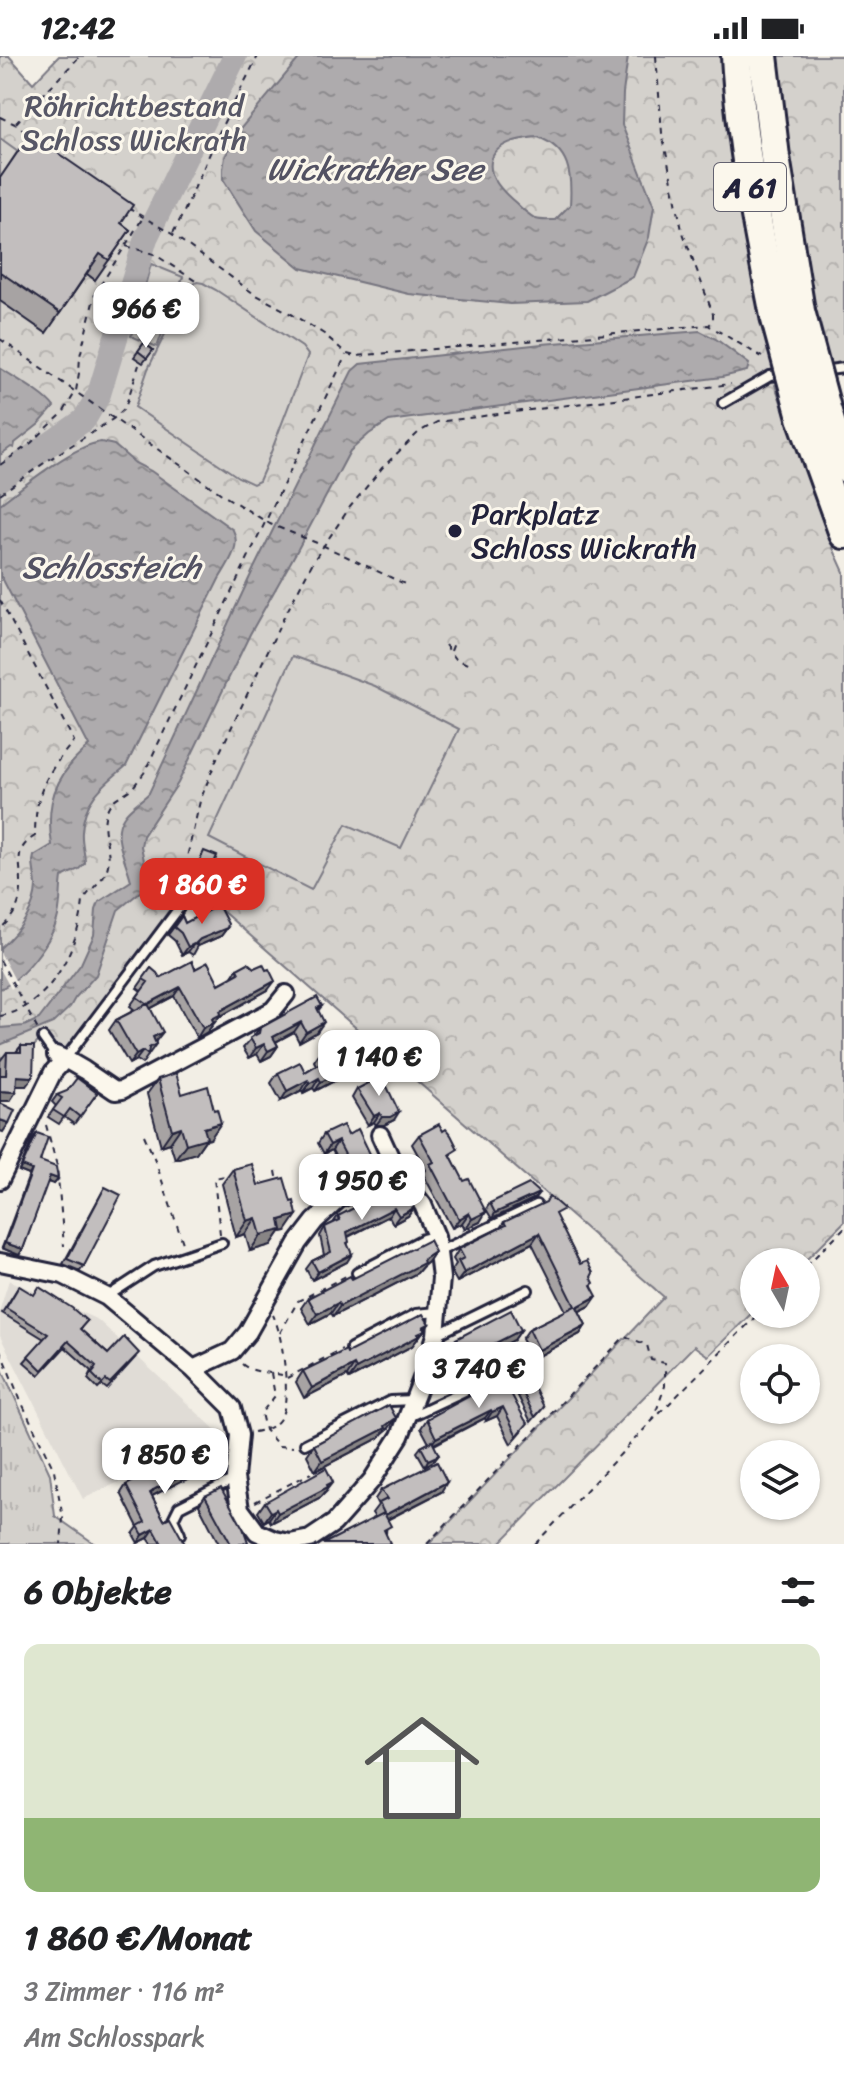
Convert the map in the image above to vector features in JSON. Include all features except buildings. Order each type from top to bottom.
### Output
[{"type":"highway","name":"A 61","points":[[736,56],[739,106],[751,194],[788,313],[844,534]]},
{"type":"highway","name":"A 61","points":[[763,56],[788,313]]},
{"type":"highway","name":"A 61","points":[[814,414],[844,467]]},
{"type":"street","points":[[0,1180],[60,1057],[115,1091],[122,1090],[273,1010],[286,994]]},
{"type":"street","points":[[0,1262],[63,1275],[107,1297],[193,1369],[232,1408],[239,1435],[235,1478],[240,1509],[255,1538],[290,1543],[310,1539],[334,1523],[372,1480],[400,1436],[436,1335],[441,1278],[437,1244],[423,1205],[397,1172],[380,1135]]},
{"type":"street","points":[[193,1369],[232,1351],[248,1332],[298,1243],[315,1221],[339,1199],[397,1172]]},
{"type":"lane","points":[[723,403],[770,376],[844,368]]},
{"type":"lane","points":[[43,1038],[60,1057],[179,908],[183,876]]},
{"type":"lane","points":[[357,1273],[423,1239],[437,1244],[536,1205]]},
{"type":"lane","points":[[107,1297],[154,1266],[222,1243]]},
{"type":"lane","points":[[436,1335],[528,1290]]},
{"type":"lane","points":[[351,1348],[416,1314],[438,1312]]},
{"type":"lane","points":[[408,1417],[484,1382],[504,1384],[511,1397]]},
{"type":"lane","points":[[305,1444],[390,1401],[414,1400]]},
{"type":"lane","points":[[180,1534],[173,1519],[179,1507],[235,1478]]},
{"type":"path","points":[[15,124],[80,56]]},
{"type":"path","points":[[172,234],[258,56]]},
{"type":"path","points":[[130,208],[172,234],[253,293],[324,334],[347,354],[355,356],[708,325],[713,321],[713,314],[682,230],[662,133],[656,56]]},
{"type":"path","points":[[0,117],[28,134]]},
{"type":"path","points":[[0,465],[31,443],[63,413],[76,391],[80,356],[95,294],[142,218]]},
{"type":"path","points":[[124,246],[154,254],[197,282]]},
{"type":"path","points":[[708,325],[766,359]]},
{"type":"path","points":[[0,339],[265,521],[409,586]]},
{"type":"path","points":[[0,1016],[25,1007],[44,990],[69,956],[79,931],[85,896],[102,880],[109,861],[104,820],[108,808],[144,773],[347,354]]},
{"type":"path","points":[[0,494],[125,408],[139,365]]},
{"type":"path","points":[[183,876],[200,801],[217,758],[322,545],[382,468],[419,432],[437,422],[736,384]]},
{"type":"path","points":[[0,600],[74,741],[45,780],[37,802],[35,836],[26,842],[19,854],[21,882],[15,913],[0,929]]},
{"type":"path","points":[[450,652],[454,643]]},
{"type":"path","points":[[445,645],[456,659],[472,666]]},
{"type":"path","points":[[0,960],[31,1018]]},
{"type":"path","points":[[37,1107],[45,1121],[57,1166],[64,1246]]},
{"type":"path","points":[[144,1135],[187,1255]]},
{"type":"path","points":[[276,1171],[278,1182]]},
{"type":"path","points":[[222,1243],[214,1178],[229,1175]]},
{"type":"path","points":[[820,1252],[844,1228]]},
{"type":"path","points":[[279,1334],[298,1301],[357,1273]]},
{"type":"path","points":[[239,1435],[273,1426],[281,1417],[286,1399],[286,1379],[275,1315],[260,1313]]},
{"type":"path","points":[[535,1544],[744,1328]]},
{"type":"path","points":[[427,1544],[625,1336],[647,1345],[651,1360],[665,1363],[665,1386],[653,1420]]},
{"type":"path","points":[[286,1379],[343,1348],[351,1348]]},
{"type":"path","points":[[0,1350],[54,1470],[63,1518],[61,1544]]},
{"type":"path","points":[[232,1351],[245,1368],[285,1373]]},
{"type":"path","points":[[271,1373],[275,1396],[261,1413],[265,1430],[279,1446],[287,1448],[305,1444]]},
{"type":"path","points":[[240,1509],[311,1473]]},
{"type":"shaded area","points":[[9,1280],[98,1320],[220,1434],[83,1499],[0,1336],[0,1309]]},
{"type":"green space","name":"Röhrichtbestand Schloss Wickrath","points":[[0,56],[9,56],[33,83],[59,56],[844,56],[844,369],[796,377],[775,385],[829,539],[844,572],[844,1222],[818,1248],[740,1248],[740,1325],[708,1356],[694,1346],[499,1544],[429,1544],[664,1297],[197,889],[181,894],[68,1049],[39,1041],[34,1046],[0,1058]]},
{"type":"green space","points":[[0,138],[18,151],[0,178]]},
{"type":"green space","points":[[151,264],[183,277],[157,347],[131,336]]},
{"type":"green space","points":[[197,282],[216,290],[302,347],[308,355],[266,465],[259,481],[253,484],[135,407],[148,369],[187,289]]},
{"type":"green space","points":[[293,656],[375,686],[459,729],[401,848],[346,824],[311,890],[209,838]]},
{"type":"green space","points":[[0,1365],[50,1474],[55,1516],[95,1544],[0,1544]]},
{"type":"water","name":"Wickrather See","points":[[301,56],[628,56],[622,125],[654,206],[649,237],[633,277],[587,301],[510,304],[409,294],[301,268],[256,231],[223,179],[225,157],[236,134]],"holes":[[[538,137],[549,142],[567,164],[570,205],[555,220],[541,220],[528,214],[503,191],[491,168],[492,159],[506,144]]]},
{"type":"water","points":[[700,331],[749,364],[747,371],[722,377],[389,421],[350,451],[250,634],[178,783],[143,836],[141,846],[148,880],[141,891],[118,910],[96,975],[53,1023],[0,1045],[0,1028],[24,1026],[39,1019],[81,964],[94,935],[99,902],[131,881],[119,840],[120,824],[126,813],[149,793],[254,568],[352,371],[360,364]]},
{"type":"water","points":[[0,368],[54,407],[15,443],[14,448],[0,455]]},
{"type":"water","name":"Schlossteich","points":[[101,442],[114,445],[135,463],[151,471],[233,530],[235,549],[126,766],[103,786],[86,811],[82,836],[85,863],[62,877],[58,916],[50,936],[27,968],[0,989],[0,948],[19,928],[32,905],[36,887],[34,856],[52,845],[50,812],[54,792],[64,773],[89,746],[0,574],[0,504],[64,458]]},
{"type":"pier","points":[[0,952],[17,984],[11,989],[0,969]]},
{"type":"waterway","points":[[0,479],[84,420],[99,394],[146,238],[235,56]]},
{"type":"place","name":"Parkplatz Schloss Wickrath","points":[[455,531]]}]
